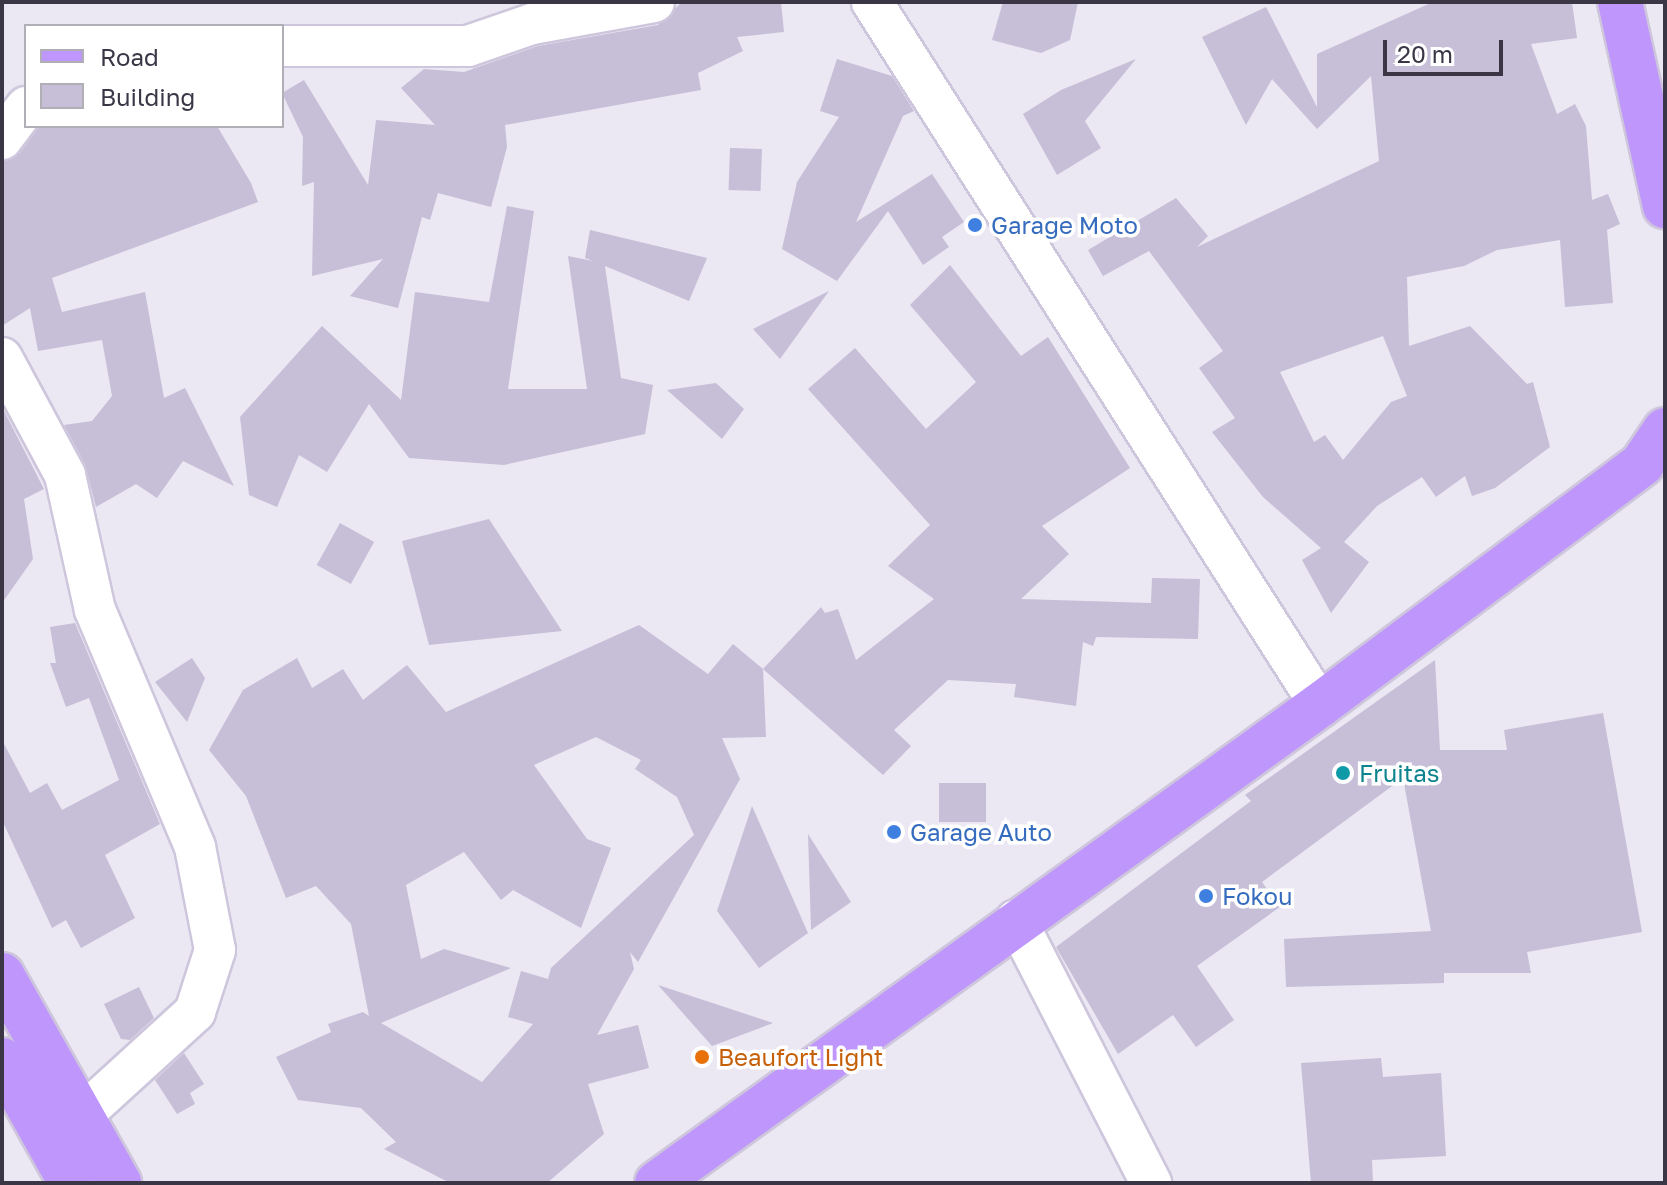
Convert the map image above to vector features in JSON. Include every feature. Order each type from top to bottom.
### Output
[{"type":"main road","points":[[1620,2],[1665,206]]},
{"type":"main road","points":[[657,1183],[1016,920],[1320,705],[1642,464],[1662,437]]},
{"type":"main road","points":[[2,975],[119,1183]]},
{"type":"main road","points":[[2,1060],[71,1183]]},
{"type":"street","points":[[284,46],[468,46],[532,24],[654,2]]},
{"type":"street","points":[[872,2],[1320,705]]},
{"type":"street","points":[[2,139],[24,110]]},
{"type":"street","points":[[2,358],[65,475],[95,610],[195,847],[214,939],[211,973],[195,1012],[81,1116]]},
{"type":"street","points":[[1016,920],[1151,1183]]},
{"type":"building","points":[[682,2],[781,2],[784,32],[737,37],[743,51],[698,73],[701,90],[505,125],[507,147],[491,207],[438,193],[430,220],[422,217],[398,308],[350,296],[383,259],[312,276],[314,182],[302,186],[303,137],[284,92],[304,80],[368,185],[376,120],[435,125],[401,88],[424,69],[464,72],[538,46],[658,25]]},
{"type":"building","points":[[1003,2],[1078,2],[1070,40],[1041,53],[992,40]]},
{"type":"building","points":[[1433,2],[1572,2],[1577,38],[1531,44],[1557,114],[1575,104],[1586,126],[1592,200],[1608,194],[1620,224],[1607,230],[1613,303],[1565,307],[1560,240],[1497,250],[1464,266],[1407,277],[1409,346],[1470,326],[1527,384],[1533,382],[1550,447],[1495,488],[1472,496],[1465,476],[1436,497],[1422,477],[1377,506],[1344,542],[1369,562],[1331,613],[1302,560],[1321,548],[1263,497],[1212,432],[1235,418],[1199,368],[1223,351],[1149,251],[1103,276],[1088,250],[1176,198],[1208,236],[1197,247],[1379,161],[1371,76],[1317,129],[1272,79],[1246,125],[1202,37],[1266,7],[1317,107],[1317,54]],"holes":[[[1383,336],[1407,396],[1391,402],[1343,460],[1325,435],[1314,442],[1280,372]]]},
{"type":"building","points":[[837,59],[892,76],[914,111],[903,116],[856,222],[932,174],[964,222],[942,237],[949,247],[923,265],[888,211],[837,281],[782,249],[797,182],[839,117],[820,111]]},
{"type":"building","points":[[1136,59],[1085,121],[1101,148],[1057,175],[1023,114],[1061,90]]},
{"type":"building","points":[[39,128],[218,128],[251,183],[258,202],[52,278],[62,312],[145,292],[164,398],[185,388],[234,486],[183,461],[157,498],[136,484],[96,507],[85,464],[64,425],[92,421],[112,396],[102,340],[38,351],[30,308],[2,326],[2,162],[20,153]]},
{"type":"building","points":[[730,148],[762,149],[761,191],[729,190]]},
{"type":"building","points":[[507,206],[534,211],[508,389],[587,389],[568,256],[593,261],[585,258],[590,230],[707,258],[689,301],[605,266],[621,378],[653,385],[645,434],[504,465],[409,458],[369,404],[327,472],[299,455],[277,507],[249,495],[240,417],[322,326],[401,400],[415,292],[489,302]]},
{"type":"building","points":[[950,265],[1021,356],[1048,337],[1130,468],[1042,526],[1069,554],[1021,599],[1151,603],[1152,578],[1200,579],[1198,639],[1096,637],[1093,646],[1083,642],[1076,706],[1014,697],[1016,684],[948,680],[894,730],[911,746],[883,775],[763,669],[821,607],[825,613],[838,609],[856,660],[934,599],[888,566],[930,525],[808,389],[855,348],[926,429],[976,382],[910,305]]},
{"type":"building","points":[[829,291],[780,359],[753,329]]},
{"type":"building","points":[[716,383],[744,409],[722,439],[667,390]]},
{"type":"building","points":[[2,407],[44,489],[24,499],[33,559],[2,603]]},
{"type":"building","points":[[489,519],[562,631],[429,645],[402,541]]},
{"type":"building","points":[[340,523],[374,542],[351,584],[317,565]]},
{"type":"building","points":[[75,623],[160,824],[105,855],[135,918],[81,948],[66,920],[52,928],[2,820],[2,740],[30,793],[47,783],[62,810],[119,780],[89,698],[66,707],[50,663],[56,663],[50,627]]},
{"type":"building","points":[[639,625],[708,674],[733,644],[763,669],[766,737],[722,738],[740,779],[638,962],[630,952],[634,969],[597,1035],[638,1025],[649,1068],[588,1084],[604,1134],[547,1183],[450,1183],[384,1149],[396,1142],[361,1108],[298,1100],[276,1057],[331,1032],[328,1024],[363,1012],[369,1016],[351,924],[316,886],[286,898],[246,796],[209,750],[243,690],[297,658],[312,688],[343,669],[363,700],[407,665],[446,712]],"holes":[[[596,737],[641,760],[635,769],[677,797],[694,835],[551,968],[548,979],[521,971],[508,1017],[533,1024],[482,1082],[381,1023],[511,968],[444,949],[421,959],[406,885],[464,852],[501,900],[513,890],[581,928],[611,848],[587,839],[534,765]]]},
{"type":"building","points":[[192,658],[205,678],[187,722],[155,682]]},
{"type":"building","points":[[1435,660],[1440,750],[1507,750],[1504,730],[1603,713],[1642,932],[1527,952],[1531,973],[1444,973],[1444,983],[1286,987],[1284,939],[1431,931],[1403,778],[1262,882],[1280,907],[1197,966],[1234,1020],[1196,1047],[1173,1015],[1118,1054],[1056,947],[1251,801],[1245,795]]},
{"type":"building","points":[[939,783],[986,783],[986,822],[939,822]]},
{"type":"building","points":[[752,806],[808,933],[759,968],[717,911]]},
{"type":"building","points":[[808,834],[851,902],[811,930]]},
{"type":"building","points":[[658,985],[773,1023],[712,1046]]},
{"type":"building","points":[[139,987],[154,1018],[130,1040],[121,1039],[104,1004]]},
{"type":"building","points":[[184,1053],[204,1084],[190,1093],[195,1104],[177,1114],[155,1080]]},
{"type":"building","points":[[1381,1058],[1383,1077],[1441,1073],[1446,1156],[1372,1160],[1373,1183],[1311,1183],[1301,1063]]},
{"type":"place","name":"Garage Moto","points":[[975,225]]},
{"type":"place","name":"Fruitas","points":[[1343,773]]},
{"type":"place","name":"Garage Auto","points":[[894,832]]},
{"type":"place","name":"Fokou","points":[[1206,896]]},
{"type":"place","name":"Beaufort Light","points":[[702,1057]]}]
